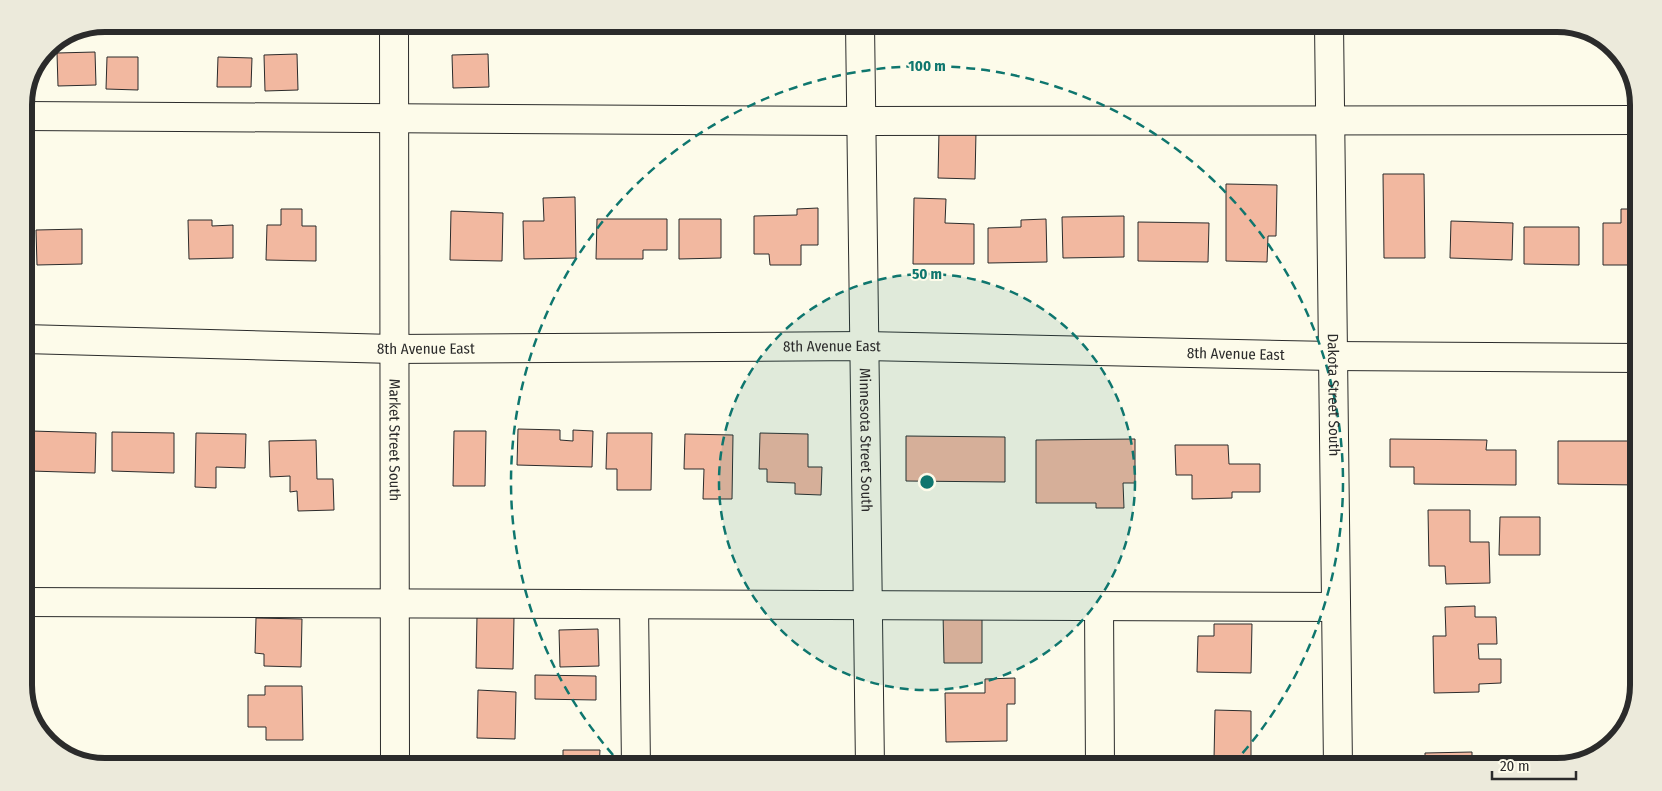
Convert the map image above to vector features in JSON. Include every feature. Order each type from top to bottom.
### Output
[{"type":"street","name":"Market Street South","points":[[394,32],[395,758]]},
{"type":"street","name":"Minnesota Street South","points":[[860,32],[870,758]]},
{"type":"street","name":"Dakota Street South","points":[[1329,32],[1338,758]]},
{"type":"street","points":[[33,116],[862,121],[1629,120]]},
{"type":"street","name":"8th Avenue East","points":[[33,339],[393,349],[865,346],[1332,356],[1629,358]]},
{"type":"street","points":[[33,602],[394,605],[1336,607]]},
{"type":"street","points":[[634,605],[636,758]]},
{"type":"street","points":[[1099,606],[1100,758]]},
{"type":"building","points":[[95,52],[96,85],[58,86],[57,53]]},
{"type":"building","points":[[297,54],[298,90],[265,91],[264,55]]},
{"type":"building","points":[[488,54],[489,87],[453,88],[452,55]]},
{"type":"building","points":[[107,57],[138,57],[138,90],[106,89]]},
{"type":"building","points":[[218,57],[252,58],[251,87],[217,87]]},
{"type":"building","points":[[939,131],[976,132],[975,179],[938,178]]},
{"type":"building","points":[[1383,174],[1424,174],[1425,258],[1384,258]]},
{"type":"building","points":[[1226,184],[1277,185],[1276,236],[1268,236],[1267,262],[1226,261]]},
{"type":"building","points":[[575,197],[576,258],[524,259],[523,221],[544,221],[543,198]]},
{"type":"building","points":[[914,198],[946,199],[945,223],[974,224],[974,264],[913,264]]},
{"type":"building","points":[[818,208],[818,245],[801,245],[801,265],[770,265],[769,254],[754,254],[754,216],[797,215],[797,209]]},
{"type":"building","points":[[281,209],[302,209],[302,226],[316,226],[316,261],[266,260],[267,225],[281,225]]},
{"type":"building","points":[[1621,209],[1629,209],[1629,265],[1603,265],[1603,223],[1621,223]]},
{"type":"building","points":[[451,211],[503,213],[502,261],[450,260]]},
{"type":"building","points":[[1124,216],[1124,257],[1063,258],[1062,217]]},
{"type":"building","points":[[597,219],[667,219],[667,250],[643,250],[643,259],[596,259]]},
{"type":"building","points":[[679,219],[721,219],[721,258],[679,259]]},
{"type":"building","points":[[1046,219],[1047,262],[988,263],[988,228],[1021,227],[1021,220]]},
{"type":"building","points":[[188,220],[212,220],[212,226],[233,225],[233,258],[189,259]]},
{"type":"building","points":[[1451,221],[1513,223],[1512,260],[1450,258]]},
{"type":"building","points":[[1138,222],[1209,223],[1208,262],[1138,261]]},
{"type":"building","points":[[1524,227],[1579,227],[1579,265],[1524,264]]},
{"type":"building","points":[[82,229],[82,264],[37,265],[36,230]]},
{"type":"building","points":[[518,429],[560,430],[560,440],[573,441],[573,430],[593,431],[592,467],[517,465]]},
{"type":"building","points":[[33,431],[96,433],[95,473],[33,471]]},
{"type":"building","points":[[454,431],[486,431],[485,486],[453,486]]},
{"type":"building","points":[[112,432],[174,433],[174,473],[112,471]]},
{"type":"building","points":[[196,433],[246,434],[245,468],[216,467],[216,488],[195,487]]},
{"type":"building","points":[[607,433],[652,433],[651,490],[617,490],[617,469],[606,469]]},
{"type":"building","points":[[760,433],[808,434],[808,467],[822,467],[821,495],[795,494],[795,483],[767,482],[767,469],[759,469]]},
{"type":"building","points":[[685,434],[733,435],[732,499],[703,499],[704,469],[684,469]]},
{"type":"building","points":[[906,436],[1005,437],[1005,482],[906,481]]},
{"type":"building","points":[[1135,439],[1135,483],[1123,483],[1124,508],[1096,508],[1096,503],[1036,503],[1036,440]]},
{"type":"building","points":[[1390,439],[1487,440],[1486,450],[1516,450],[1516,485],[1414,484],[1414,467],[1390,467]]},
{"type":"building","points":[[316,440],[317,479],[333,479],[334,510],[298,511],[297,491],[290,492],[290,476],[270,477],[269,441]]},
{"type":"building","points":[[1558,441],[1630,441],[1630,485],[1558,484]]},
{"type":"building","points":[[1175,445],[1228,445],[1229,464],[1260,464],[1260,492],[1232,492],[1232,498],[1192,499],[1192,475],[1176,475]]},
{"type":"building","points":[[1428,510],[1470,510],[1470,542],[1489,542],[1490,583],[1446,584],[1445,566],[1429,566]]},
{"type":"building","points":[[1500,517],[1540,517],[1540,555],[1499,555]]},
{"type":"building","points":[[1475,606],[1475,617],[1496,617],[1497,644],[1478,644],[1479,659],[1501,659],[1501,683],[1479,684],[1479,692],[1434,693],[1433,636],[1446,636],[1445,607]]},
{"type":"building","points":[[943,612],[982,612],[982,663],[944,663]]},
{"type":"building","points":[[477,616],[514,617],[513,669],[476,668]]},
{"type":"building","points":[[256,618],[302,619],[301,667],[264,666],[264,654],[255,653]]},
{"type":"building","points":[[1214,624],[1252,624],[1251,673],[1197,672],[1198,636],[1214,636]]},
{"type":"building","points":[[598,629],[599,666],[560,667],[559,630]]},
{"type":"building","points":[[535,675],[596,676],[596,700],[535,699]]},
{"type":"building","points":[[1015,678],[1015,704],[1007,704],[1007,741],[946,742],[945,693],[985,693],[985,679]]},
{"type":"building","points":[[265,686],[302,686],[303,740],[266,740],[266,727],[248,727],[248,695],[265,695]]},
{"type":"building","points":[[478,690],[516,692],[515,739],[477,738]]},
{"type":"building","points":[[1215,710],[1251,711],[1251,758],[1214,758]]},
{"type":"building","points":[[563,750],[600,750],[600,758],[563,758]]},
{"type":"building","points":[[1472,752],[1472,758],[1425,758],[1425,753]]},
{"type":"building","points":[[476,757],[513,757],[513,758]]}]
